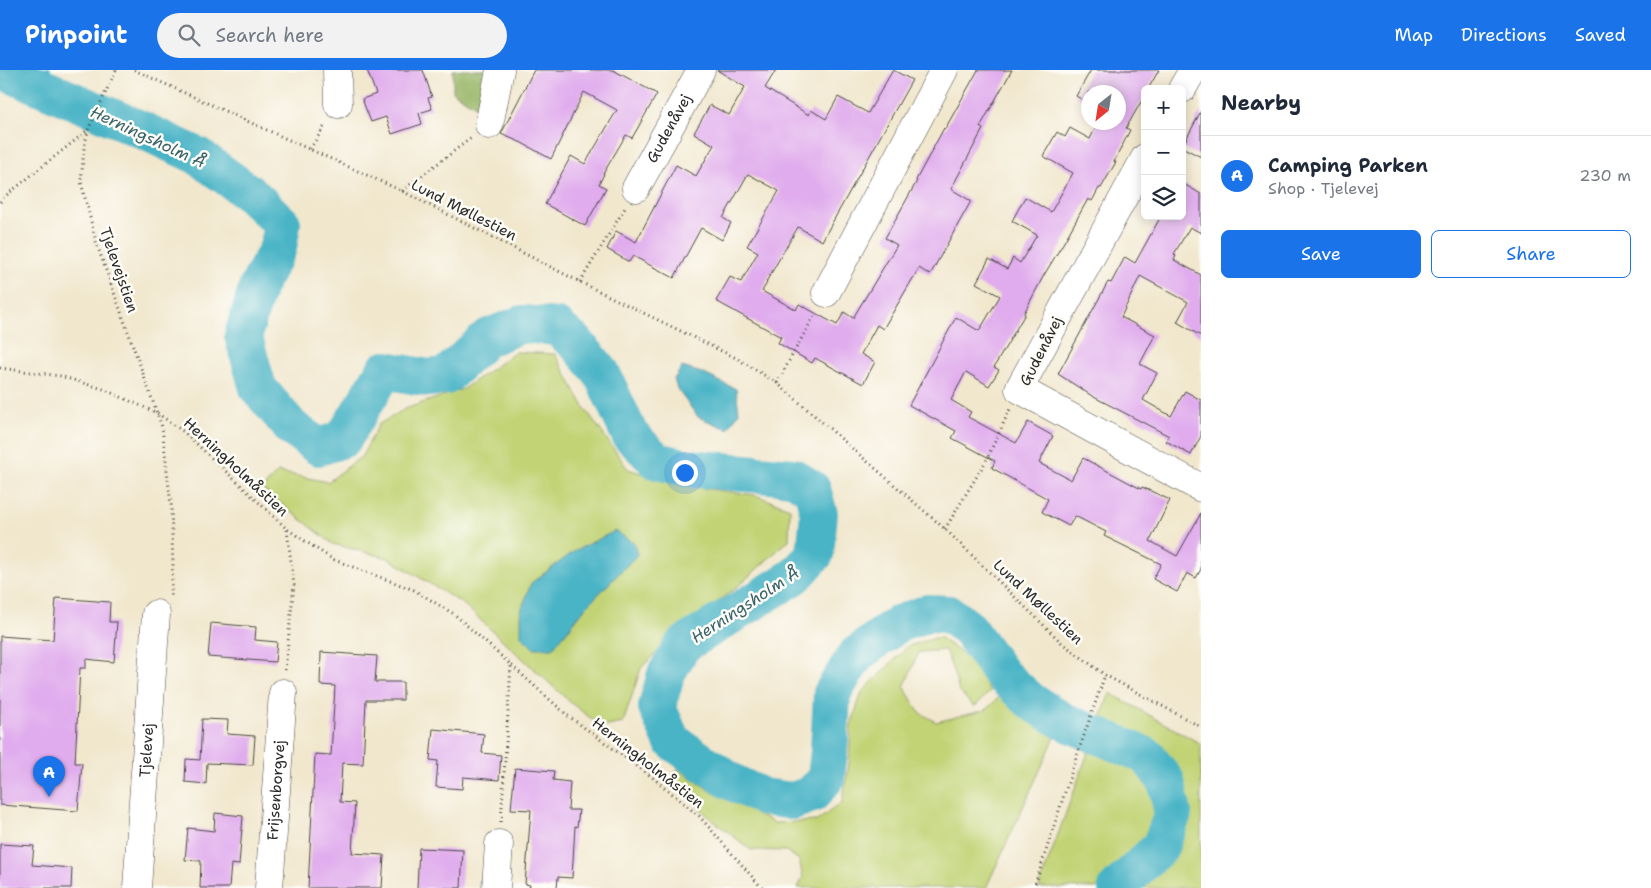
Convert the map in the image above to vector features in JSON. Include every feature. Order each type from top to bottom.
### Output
[{"type":"street","points":[[337,70],[338,104]]},
{"type":"street","points":[[489,125],[500,70]]},
{"type":"street","name":"Gudenåvej","points":[[636,188],[701,70]]},
{"type":"street","points":[[826,293],[944,70]]},
{"type":"street","points":[[1184,85],[1193,70]]},
{"type":"street","name":"Gudenåvej","points":[[1141,165],[1019,389],[1201,488]]},
{"type":"street","name":"Tjelevej","points":[[137,888],[156,614]]},
{"type":"street","name":"Frijsenborgvej","points":[[269,888],[283,693]]},
{"type":"street","points":[[496,888],[499,844]]},
{"type":"path","name":"Tjelevejstien","points":[[116,70],[88,130],[84,148],[81,182],[97,245],[157,414]]},
{"type":"path","name":"Lund Møllestien","points":[[134,70],[402,190],[580,282],[736,358],[777,383],[945,529],[1062,643],[1106,675],[1201,727]]},
{"type":"path","points":[[310,149],[338,104]]},
{"type":"path","points":[[402,190],[489,125]]},
{"type":"path","name":"Tjelevejstien","points":[[0,202],[88,130]]},
{"type":"path","points":[[580,282],[636,188]]},
{"type":"path","points":[[777,383],[826,293]]},
{"type":"path","name":"Herningholmåstien","points":[[0,368],[60,376],[103,389],[157,414],[184,432],[287,529],[332,559],[414,590],[454,614],[567,715],[652,777],[699,816],[762,888]]},
{"type":"path","points":[[945,529],[986,461],[1019,389]]},
{"type":"path","name":"Herningholmåstien","points":[[283,693],[294,586],[287,529]]},
{"type":"path","points":[[499,844],[511,666]]},
{"type":"path","points":[[1034,888],[1074,764],[1106,675]]},
{"type":"green space","points":[[453,70],[494,70],[485,112],[453,92]]},
{"type":"green space","points":[[516,352],[555,354],[584,407],[628,469],[685,486],[755,495],[790,508],[789,540],[736,588],[683,627],[641,668],[623,723],[602,727],[571,703],[463,604],[388,558],[333,544],[262,489],[278,472],[328,482],[362,456],[379,424],[405,409],[463,389]],"holes":[[[585,608],[566,633],[521,636]]]},
{"type":"green space","points":[[939,637],[975,663],[990,692],[974,707],[959,691],[945,650],[919,652],[904,687],[919,712],[936,722],[986,710],[999,697],[1055,737],[986,888],[798,888],[803,877],[799,860],[786,851],[751,850],[710,818],[669,780],[678,769],[712,792],[775,823],[817,821],[842,802],[849,764],[851,725],[862,692],[908,646]]},
{"type":"green space","points":[[1110,693],[1201,744],[1201,888],[1039,888]]},
{"type":"water","points":[[682,367],[702,373],[736,389],[739,412],[728,429],[698,417],[677,389],[674,379]]},
{"type":"water","points":[[615,531],[634,543],[637,555],[585,608],[553,648],[533,648],[521,636],[521,611],[531,583],[576,550]]},
{"type":"building","points":[[367,70],[423,70],[432,97],[428,98],[432,109],[419,113],[422,124],[392,134],[386,117],[371,122],[362,99],[376,94]]},
{"type":"building","points":[[534,70],[613,70],[657,94],[632,138],[626,135],[603,174],[599,184],[606,188],[585,226],[545,204],[571,156],[585,164],[617,110],[584,92],[551,159],[501,134]]},
{"type":"building","points":[[717,70],[776,70],[765,88],[809,115],[811,110],[826,119],[838,97],[868,113],[893,70],[912,80],[822,241],[798,227],[762,291],[796,310],[799,304],[837,325],[844,312],[853,318],[897,245],[885,238],[944,128],[978,70],[1012,70],[980,127],[983,129],[951,189],[971,201],[930,275],[919,268],[883,329],[877,325],[861,354],[875,362],[863,384],[815,358],[812,363],[778,343],[781,337],[716,301],[730,277],[741,282],[758,252],[747,246],[779,191],[748,174],[723,218],[731,223],[722,240],[701,228],[674,278],[633,256],[629,262],[607,249],[616,231],[636,242],[676,165],[696,176],[714,145],[694,133],[710,105],[729,115],[745,87]]},
{"type":"building","points":[[1091,70],[1159,70],[1150,85],[1141,85],[1141,102],[1126,128],[1126,85],[1082,85]]},
{"type":"building","points":[[1081,87],[1081,99],[1076,96]]},
{"type":"building","points":[[1201,111],[1201,157],[1186,149],[1186,139]]},
{"type":"building","points":[[1070,128],[1090,139],[1094,130],[1126,130],[1126,128],[1130,130],[1114,162],[1116,162],[1101,188],[1099,188],[1092,201],[1088,199],[1044,275],[1025,314],[994,367],[999,370],[989,386],[966,372],[951,400],[971,412],[968,417],[1016,443],[1028,422],[1053,436],[1039,463],[1071,480],[1083,458],[1141,489],[1142,487],[1170,500],[1150,541],[1177,556],[1201,513],[1201,569],[1196,578],[1187,573],[1177,592],[1153,579],[1161,564],[1104,536],[1106,532],[1075,516],[1069,526],[1042,512],[1048,499],[992,468],[995,461],[952,438],[956,431],[909,405],[956,317],[979,331],[1000,296],[976,283],[989,259],[1007,269],[1013,258],[1020,263],[1037,235],[1012,221],[1025,197],[1051,212],[1073,173],[1043,156],[1057,132],[1065,137]]},
{"type":"building","points":[[1186,185],[1201,194],[1201,233],[1190,227],[1174,254],[1176,256],[1174,260],[1201,275],[1201,336],[1177,322],[1188,302],[1140,276],[1121,317],[1155,335],[1140,364],[1157,373],[1143,400],[1171,416],[1185,391],[1201,400],[1201,436],[1191,455],[1166,441],[1169,436],[1092,396],[1058,374],[1108,282],[1111,283],[1125,257],[1135,263],[1159,220],[1186,220]]},
{"type":"building","points":[[56,598],[110,602],[109,622],[117,622],[114,662],[86,659],[86,668],[80,668],[75,763],[82,763],[78,811],[0,805],[0,636],[53,640]]},
{"type":"building","points":[[211,623],[256,627],[255,640],[277,642],[275,662],[208,657]]},
{"type":"building","points":[[321,652],[377,656],[375,682],[403,682],[403,700],[366,700],[363,764],[342,763],[340,802],[355,803],[352,853],[384,855],[382,888],[308,888],[315,754],[331,755],[335,686],[320,685]]},
{"type":"building","points":[[202,719],[228,720],[227,734],[255,736],[253,765],[207,763],[206,784],[185,782],[186,759],[200,760]]},
{"type":"building","points":[[433,729],[484,734],[482,753],[501,755],[499,780],[463,777],[462,789],[436,787],[438,761],[430,760]]},
{"type":"building","points":[[515,768],[554,771],[553,780],[570,782],[568,810],[579,810],[577,827],[575,826],[572,878],[558,877],[557,888],[529,888],[530,885],[525,884],[531,810],[511,809]]},
{"type":"building","points":[[215,813],[243,816],[239,865],[231,864],[229,888],[200,888],[201,861],[185,860],[188,828],[214,831]]},
{"type":"building","points":[[0,844],[34,846],[32,865],[72,868],[71,888],[0,888]]},
{"type":"building","points":[[419,848],[463,850],[461,888],[417,888]]},
{"type":"waterway","name":"Herningsholm Å","points":[[1,70],[140,129],[198,156],[252,195],[282,224],[278,248],[258,286],[243,335],[258,388],[292,428],[319,447],[343,439],[385,370],[428,378],[446,376],[487,338],[522,324],[557,327],[578,345],[601,372],[630,435],[657,461],[688,468],[793,477],[812,489],[819,514],[815,554],[795,576],[683,645],[666,674],[657,707],[672,741],[730,781],[763,797],[793,801],[812,794],[826,778],[832,693],[856,655],[898,624],[928,613],[949,614],[969,629],[1002,675],[1032,702],[1063,721],[1147,756],[1166,781],[1173,814],[1160,847],[1117,888]]},
{"type":"waterway","points":[[48,70],[52,91]]},
{"type":"place","name":"Camping Parken","points":[[49,797]]}]
